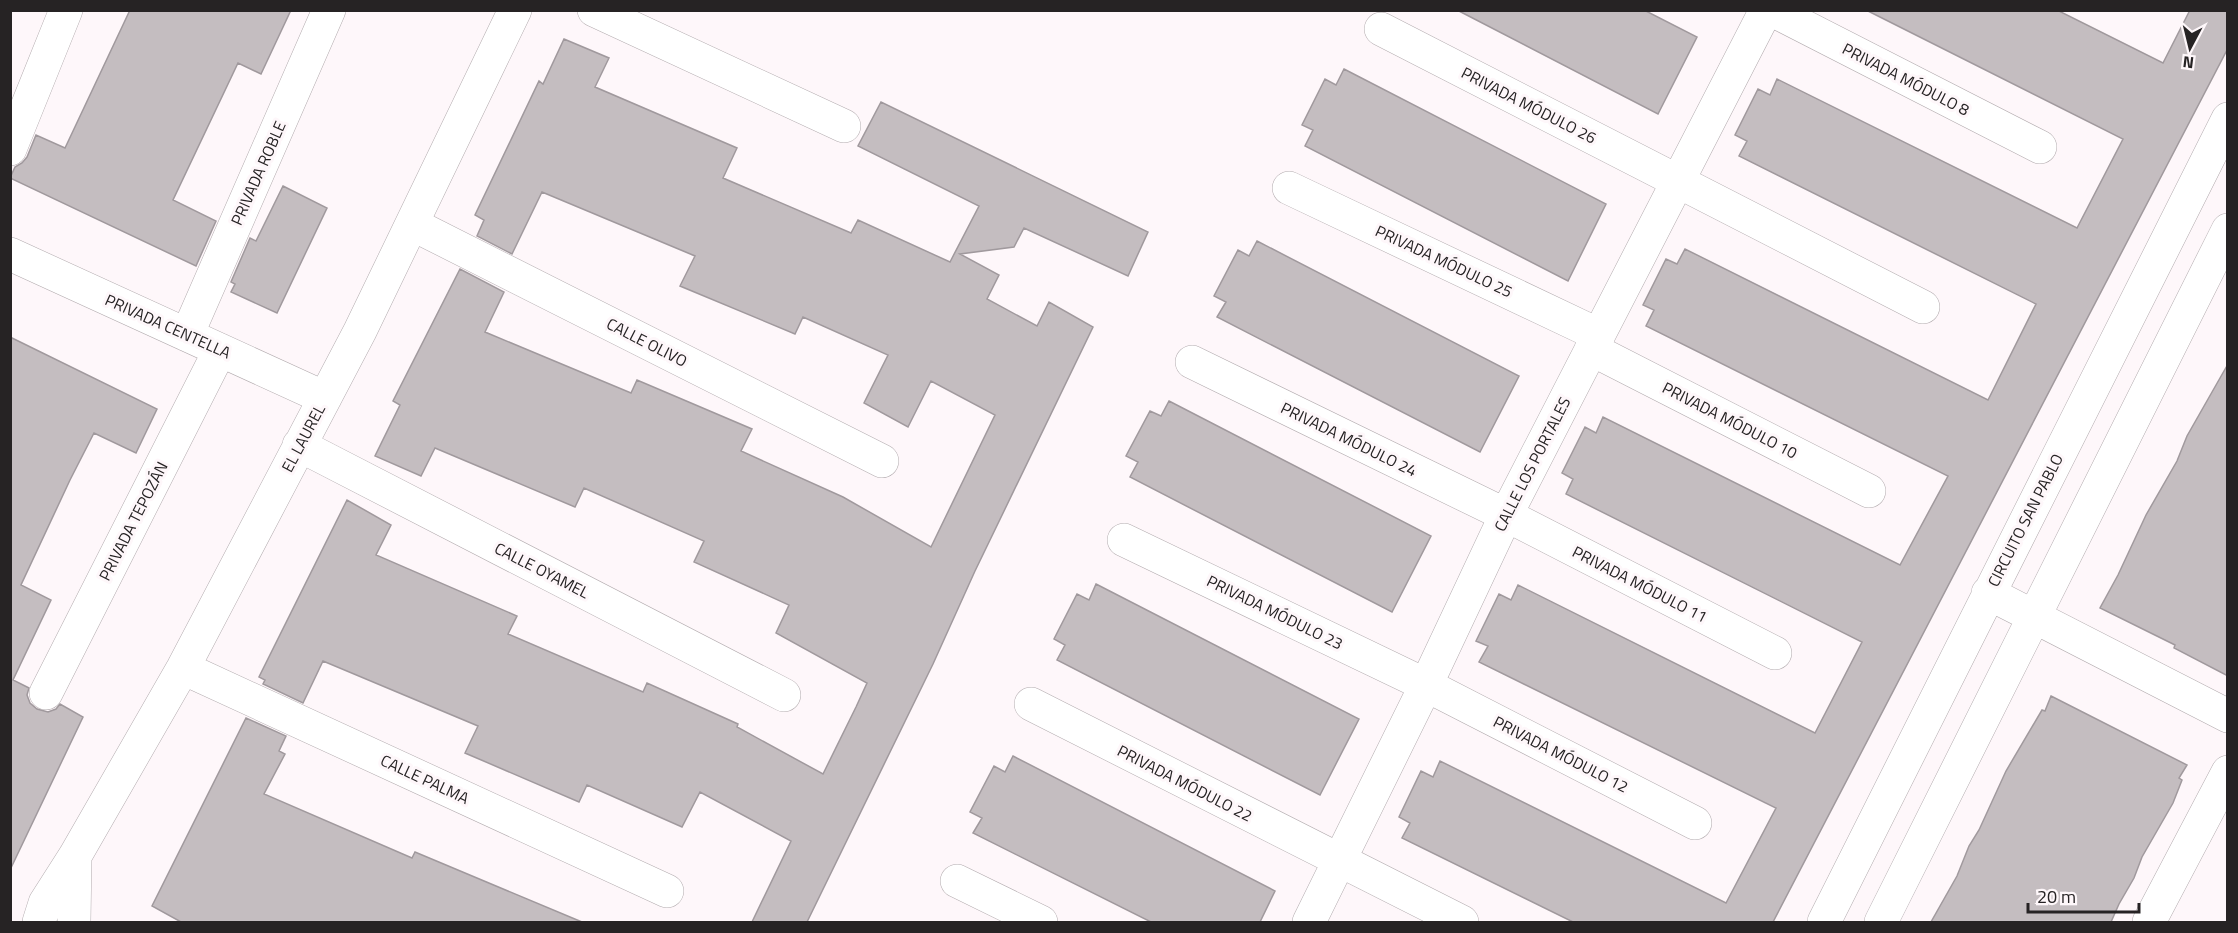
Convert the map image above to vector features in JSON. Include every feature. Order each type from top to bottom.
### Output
[{"type":"street","points":[[10,149],[66,10]]},
{"type":"street","name":"PRIVADA ROBLE","points":[[187,335],[329,10]]},
{"type":"street","name":"EL LAUREL","points":[[42,913],[183,668],[325,398],[515,10]]},
{"type":"street","points":[[594,10],[844,126]]},
{"type":"street","name":"CALLE LOS PORTALES","points":[[1309,922],[1426,685],[1506,515],[1766,10]]},
{"type":"street","name":"PRIVADA MÓDULO 8","points":[[1772,10],[2040,147]]},
{"type":"street","name":"PRIVADA MÓDULO 26","points":[[1381,29],[1923,307]]},
{"type":"street","name":"CIRCUITO SAN PABLO","points":[[1824,922],[2228,119]]},
{"type":"street","name":"PRIVADA MÓDULO 25","points":[[1289,188],[1595,342]]},
{"type":"street","name":"CALLE OLIVO","points":[[412,224],[882,461]]},
{"type":"street","points":[[1881,922],[2228,230]]},
{"type":"street","name":"PRIVADA CENTELLA","points":[[10,254],[325,398]]},
{"type":"street","points":[[2124,324],[2167,350]]},
{"type":"street","name":"PRIVADA MÓDULO 10","points":[[1595,342],[1869,491]]},
{"type":"street","name":"PRIVADA TEPOZÁN","points":[[46,693],[220,350]]},
{"type":"street","name":"PRIVADA MÓDULO 24","points":[[1192,362],[1506,515]]},
{"type":"street","name":"CALLE OYAMEL","points":[[299,445],[784,695]]},
{"type":"street","name":"PRIVADA MÓDULO 11","points":[[1506,515],[1775,653]]},
{"type":"street","name":"PRIVADA MÓDULO 23","points":[[1124,540],[1426,685]]},
{"type":"street","points":[[1989,593],[2228,716]]},
{"type":"street","name":"CALLE PALMA","points":[[183,668],[667,891]]},
{"type":"street","name":"PRIVADA MÓDULO 12","points":[[1426,685],[1695,823]]},
{"type":"street","name":"PRIVADA MÓDULO 22","points":[[1031,704],[1462,922]]},
{"type":"street","points":[[2149,922],[2228,772]]},
{"type":"street","name":"EL LAUREL","points":[[75,856],[80,920]]},
{"type":"street","points":[[957,880],[1041,922]]},
{"type":"street","points":[[42,913],[80,920]]},
{"type":"building","points":[[130,10],[291,10],[261,74],[238,63],[173,200],[216,221],[196,266],[10,178],[15,167],[27,157],[36,135],[65,148]]},
{"type":"building","points":[[1457,10],[1644,10],[1697,37],[1658,114]]},
{"type":"building","points":[[1866,10],[2057,10],[2163,63],[2190,10],[2228,10],[2228,48],[1773,922],[1573,922],[1402,838],[1410,823],[1399,817],[1421,771],[1433,777],[1440,761],[1726,903],[1776,808],[1479,662],[1488,646],[1476,641],[1499,594],[1511,600],[1518,585],[1815,733],[1862,642],[1566,494],[1573,479],[1562,473],[1585,427],[1596,433],[1603,417],[1900,565],[1948,476],[1646,326],[1654,310],[1643,305],[1666,259],[1677,264],[1685,249],[1988,400],[2036,304],[1739,156],[1747,141],[1735,135],[1758,89],[1770,95],[1777,79],[2077,228],[2123,139]]},
{"type":"building","points":[[564,39],[609,58],[595,87],[737,148],[723,178],[851,233],[858,220],[950,262],[979,206],[858,146],[881,102],[1148,232],[1128,276],[1024,228],[1014,247],[960,254],[999,275],[987,299],[1037,326],[1049,302],[1093,327],[807,922],[752,922],[791,841],[700,792],[682,827],[587,785],[579,802],[465,753],[478,726],[323,661],[303,703],[263,684],[265,680],[259,677],[347,500],[391,525],[376,555],[517,616],[508,634],[643,692],[647,683],[738,724],[737,727],[823,774],[856,707],[867,683],[776,633],[789,605],[694,562],[704,541],[584,488],[575,507],[435,448],[421,476],[375,456],[400,405],[393,401],[460,269],[504,292],[485,332],[631,393],[637,380],[752,429],[741,451],[843,497],[931,547],[995,415],[931,381],[908,427],[864,403],[888,355],[803,317],[795,334],[680,286],[695,256],[542,192],[512,254],[477,236],[484,220],[475,215],[539,81],[543,84]]},
{"type":"building","points":[[1344,69],[1606,204],[1568,281],[1305,146],[1313,130],[1302,125],[1325,79],[1336,85]]},
{"type":"building","points":[[283,186],[327,208],[277,313],[231,292],[235,284],[231,282],[250,238],[256,241]]},
{"type":"building","points":[[1257,241],[1519,376],[1480,452],[1217,317],[1226,302],[1214,296],[1238,250],[1249,256]]},
{"type":"building","points":[[10,337],[157,409],[136,453],[94,433],[21,585],[51,600],[13,680],[29,688],[27,695],[30,703],[37,709],[48,712],[56,709],[60,704],[83,717],[10,870]]},
{"type":"building","points":[[2228,364],[2228,676],[2174,648],[2175,645],[2100,608],[2146,515],[2177,461],[2187,436]]},
{"type":"building","points":[[1169,401],[1431,536],[1392,612],[1130,477],[1138,462],[1126,456],[1150,411],[1161,416]]},
{"type":"building","points":[[1096,584],[1359,719],[1320,795],[1057,660],[1065,645],[1054,639],[1077,594],[1089,600]]},
{"type":"building","points":[[2051,696],[2187,765],[2179,778],[2182,780],[2173,803],[2142,857],[2134,878],[2111,922],[1931,922],[1957,876],[1969,846],[1979,830],[2006,771],[2042,710],[2045,711]]},
{"type":"building","points":[[246,718],[286,736],[279,751],[285,754],[264,794],[412,858],[415,852],[582,922],[181,922],[152,906]]},
{"type":"building","points":[[1013,756],[1275,891],[1260,922],[1151,922],[973,833],[982,818],[970,812],[994,766],[1005,772]]}]
